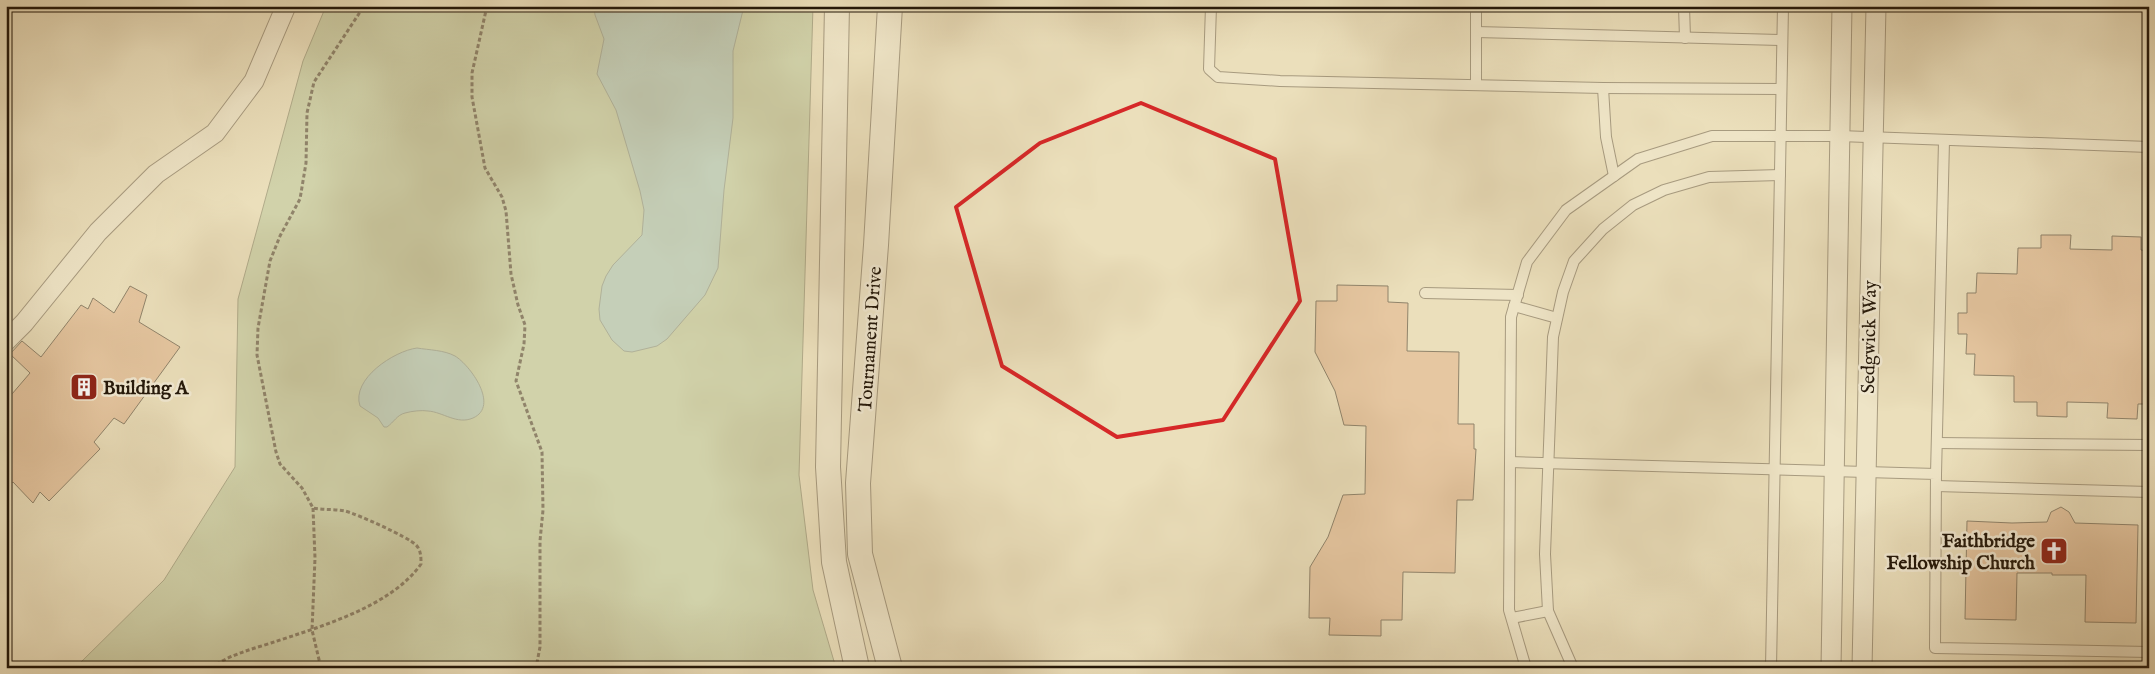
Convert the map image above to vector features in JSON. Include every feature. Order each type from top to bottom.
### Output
[{"type":"street","points":[[6,341],[24,323],[98,232],[156,174],[215,132],[254,81],[286,6]]},
{"type":"street","name":"Tournament Drive","points":[[837,6],[828,467],[834,562],[857,668]]},
{"type":"street","name":"Tournament Drive","points":[[890,6],[876,245],[858,482],[860,554],[890,668]]},
{"type":"street","name":"Sedgwick Way","points":[[1831,668],[1842,6]]},
{"type":"street","name":"Sedgwick Way","points":[[1862,668],[1876,6]]},
{"type":"lane","points":[[1210,6],[1209,70],[1218,78],[1603,88],[1780,89]]},
{"type":"lane","points":[[1476,6],[1476,85]]},
{"type":"lane","points":[[1684,6],[1684,38]]},
{"type":"lane","points":[[1771,668],[1783,6]]},
{"type":"lane","points":[[1476,32],[1782,40]]},
{"type":"lane","points":[[1603,88],[1606,137],[1614,176]]},
{"type":"lane","points":[[1526,668],[1509,610],[1511,318],[1527,262],[1566,210],[1638,159],[1712,136],[1839,136],[2149,147]]},
{"type":"lane","points":[[1944,141],[1936,474],[1935,648],[2149,652]]},
{"type":"lane","points":[[1573,668],[1548,611],[1545,554],[1554,337],[1563,292],[1574,261],[1603,228],[1633,205],[1664,190],[1709,177],[1780,175]]},
{"type":"lane","points":[[1425,293],[1518,295]]},
{"type":"lane","points":[[1514,306],[1557,318]]},
{"type":"lane","points":[[1937,442],[2149,445]]},
{"type":"lane","points":[[1510,462],[1936,474]]},
{"type":"lane","points":[[1936,486],[2149,492]]},
{"type":"lane","points":[[1512,618],[1548,611]]},
{"type":"path","points":[[322,668],[312,630],[315,558],[314,508],[302,488],[280,464],[276,452],[257,355],[258,328],[270,261],[280,236],[300,199],[306,163],[307,113],[314,82],[364,6]]},
{"type":"path","points":[[487,6],[472,74],[472,96],[485,168],[502,196],[506,211],[511,274],[525,325],[524,344],[516,380],[542,452],[543,510],[540,541],[540,647],[536,668]]},
{"type":"path","points":[[211,668],[234,654],[312,630],[377,601],[405,581],[422,564],[421,554],[417,546],[405,538],[355,514],[342,510],[314,508]]},
{"type":"highlighted area","points":[[1141,103],[1275,159],[1300,301],[1223,420],[1117,437],[1002,366],[956,207],[1040,143]]},
{"type":"green space","points":[[326,6],[813,6],[799,475],[813,590],[836,668],[75,668],[164,580],[235,467],[238,299],[303,61]]},
{"type":"water","points":[[594,6],[744,6],[733,51],[733,118],[724,190],[718,268],[705,295],[667,339],[657,346],[632,352],[624,351],[612,340],[600,320],[599,309],[602,286],[606,276],[613,265],[642,235],[644,210],[616,110],[597,74],[604,39],[595,15]]},
{"type":"water","points":[[417,348],[446,352],[455,356],[468,368],[480,386],[483,395],[484,405],[481,412],[473,418],[461,420],[434,412],[414,411],[402,414],[387,427],[384,427],[378,418],[360,406],[359,396],[362,386],[376,368],[397,355]]},
{"type":"building","points":[[2041,235],[2071,235],[2070,249],[2112,250],[2112,236],[2141,237],[2141,250],[2149,251],[2149,404],[2138,404],[2137,419],[2107,418],[2108,403],[2067,402],[2067,417],[2037,416],[2037,402],[2014,402],[2014,376],[1974,375],[1975,354],[1966,354],[1967,334],[1958,334],[1958,313],[1967,313],[1967,293],[1976,293],[1977,273],[2017,274],[2018,248],[2041,248]]},
{"type":"building","points":[[1337,285],[1388,286],[1388,302],[1408,303],[1407,351],[1459,352],[1458,424],[1474,424],[1474,449],[1476,449],[1473,500],[1457,500],[1455,573],[1403,572],[1402,620],[1381,620],[1381,636],[1329,635],[1330,618],[1309,618],[1310,567],[1328,537],[1343,495],[1365,494],[1366,426],[1344,425],[1335,391],[1315,352],[1316,301],[1337,301]]},
{"type":"building","name":"Building A","points":[[130,286],[147,295],[139,322],[180,347],[124,424],[114,418],[94,442],[100,449],[49,501],[40,492],[33,503],[13,482],[6,489],[6,401],[30,373],[10,354],[22,341],[41,357],[81,305],[88,309],[93,298],[114,313]]},
{"type":"building","points":[[2061,507],[2069,512],[2075,523],[2138,525],[2136,623],[2085,622],[2086,575],[2052,575],[2052,573],[2017,573],[2016,620],[1965,619],[1967,521],[2047,522],[2051,512]]},
{"type":"place","name":"Building A","points":[[84,387]]},
{"type":"place","name":"Faithbridge Fellowship Church","points":[[2054,551]]}]
